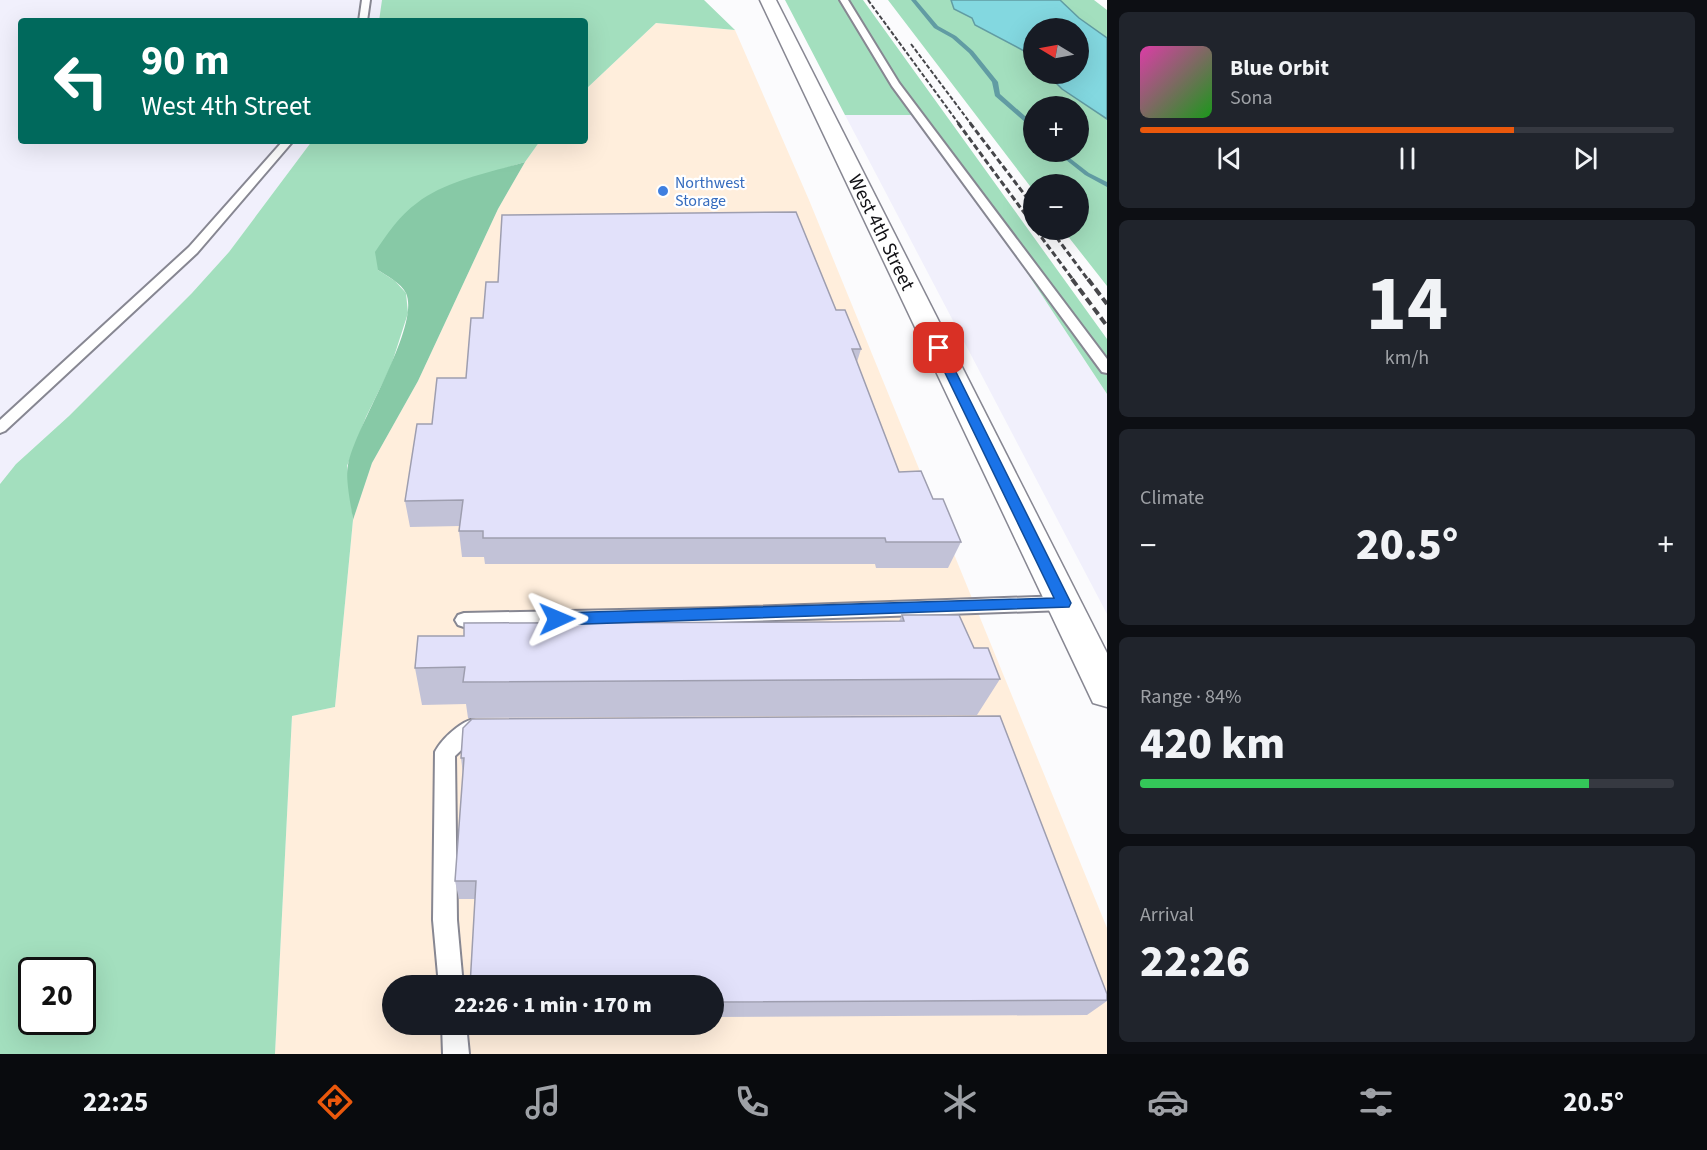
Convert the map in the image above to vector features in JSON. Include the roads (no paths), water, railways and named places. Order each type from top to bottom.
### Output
[{"type":"main road","name":"West 4th Street","points":[[768,0],[1107,691]]},
{"type":"lane","points":[[363,18],[366,0]]},
{"type":"lane","points":[[844,0],[895,84],[1107,369]]},
{"type":"lane","points":[[0,428],[193,250],[285,144]]},
{"type":"lane","points":[[464,620],[720,615],[1064,603]]},
{"type":"lane","points":[[450,975],[446,920],[445,752],[470,729],[506,728]]},
{"type":"lane","points":[[455,1035],[456,1054]]},
{"type":"water","points":[[951,0],[1060,0],[1079,18],[1023,18],[1023,50],[975,25],[972,18],[954,9]]},
{"type":"water","points":[[1089,25],[1107,38],[1107,119],[1089,107],[1089,96],[1072,96],[1057,84],[1089,84]]},
{"type":"waterway","points":[[913,0],[936,27],[954,37],[971,52],[995,82],[997,95],[1023,118]]},
{"type":"waterway","points":[[1072,162],[1107,185]]},
{"type":"railway","points":[[868,0],[959,124]]},
{"type":"railway","points":[[911,44],[971,124]]},
{"type":"railway","points":[[958,123],[1023,211]]},
{"type":"railway","points":[[970,123],[1023,193]]},
{"type":"railway","points":[[1043,240],[1074,281]]},
{"type":"railway","points":[[1058,240],[1089,281]]},
{"type":"railway","points":[[1072,279],[1107,326]]},
{"type":"railway","points":[[1088,279],[1107,304]]},
{"type":"place","name":"Northwest Storage","points":[[663,191]]}]
